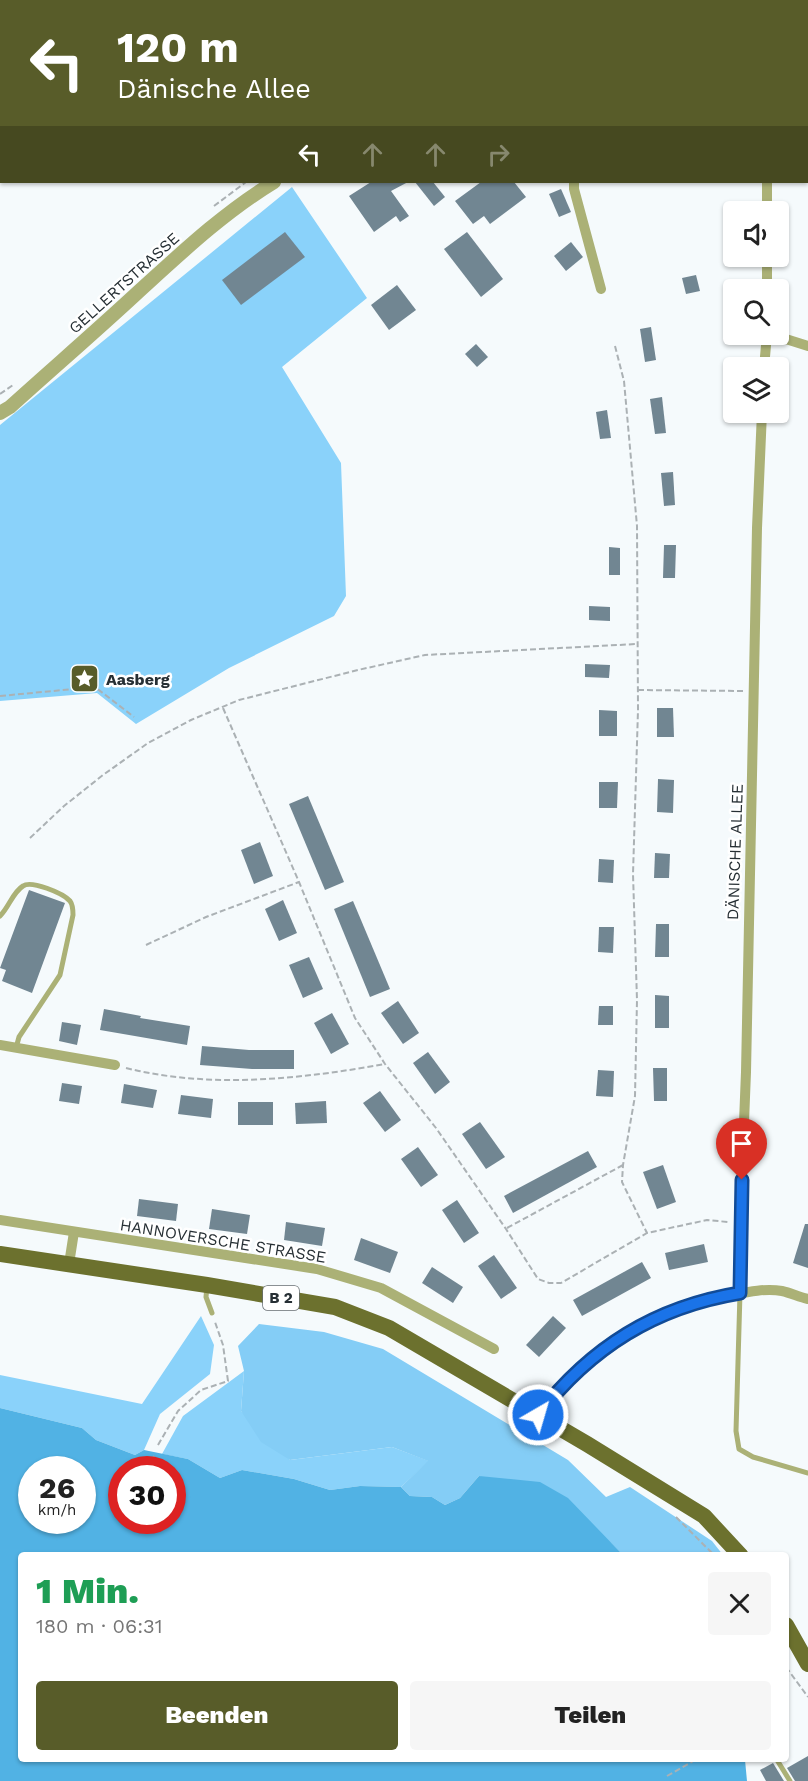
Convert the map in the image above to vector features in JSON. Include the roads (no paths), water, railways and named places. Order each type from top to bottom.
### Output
[{"type":"main road","name":"B 2","points":[[0,1254],[335,1307],[389,1328],[704,1516],[737,1552]]},
{"type":"main road","points":[[789,1630],[808,1664]]},
{"type":"street","name":"GELLERTSTRASSE","points":[[0,413],[10,407],[197,239],[233,210],[273,183]]},
{"type":"street","points":[[574,183],[600,289]]},
{"type":"street","points":[[767,183],[767,201]]},
{"type":"street","points":[[789,340],[808,346]]},
{"type":"street","name":"DÄNISCHE ALLEE","points":[[740,1293],[747,929],[762,423]]},
{"type":"street","points":[[0,1046],[115,1065]]},
{"type":"street","name":"HANNOVERSCHE STRASSE","points":[[0,1220],[317,1269],[381,1288],[494,1349]]},
{"type":"street","points":[[69,1264],[74,1232]]},
{"type":"street","points":[[538,1415],[560,1387],[586,1362],[625,1334],[656,1318],[689,1305],[740,1293],[780,1291],[808,1299]]},
{"type":"lane","points":[[0,916],[20,888],[32,883],[64,897],[73,908],[60,975],[19,1037],[15,1048]]},
{"type":"lane","points":[[207,1285],[206,1297],[212,1313]]},
{"type":"lane","points":[[740,1293],[736,1431],[739,1449],[753,1457],[808,1473]]},
{"type":"lane","points":[[778,1762],[790,1781]]},
{"type":"place","name":"Aasberg","points":[[85,679]]}]
